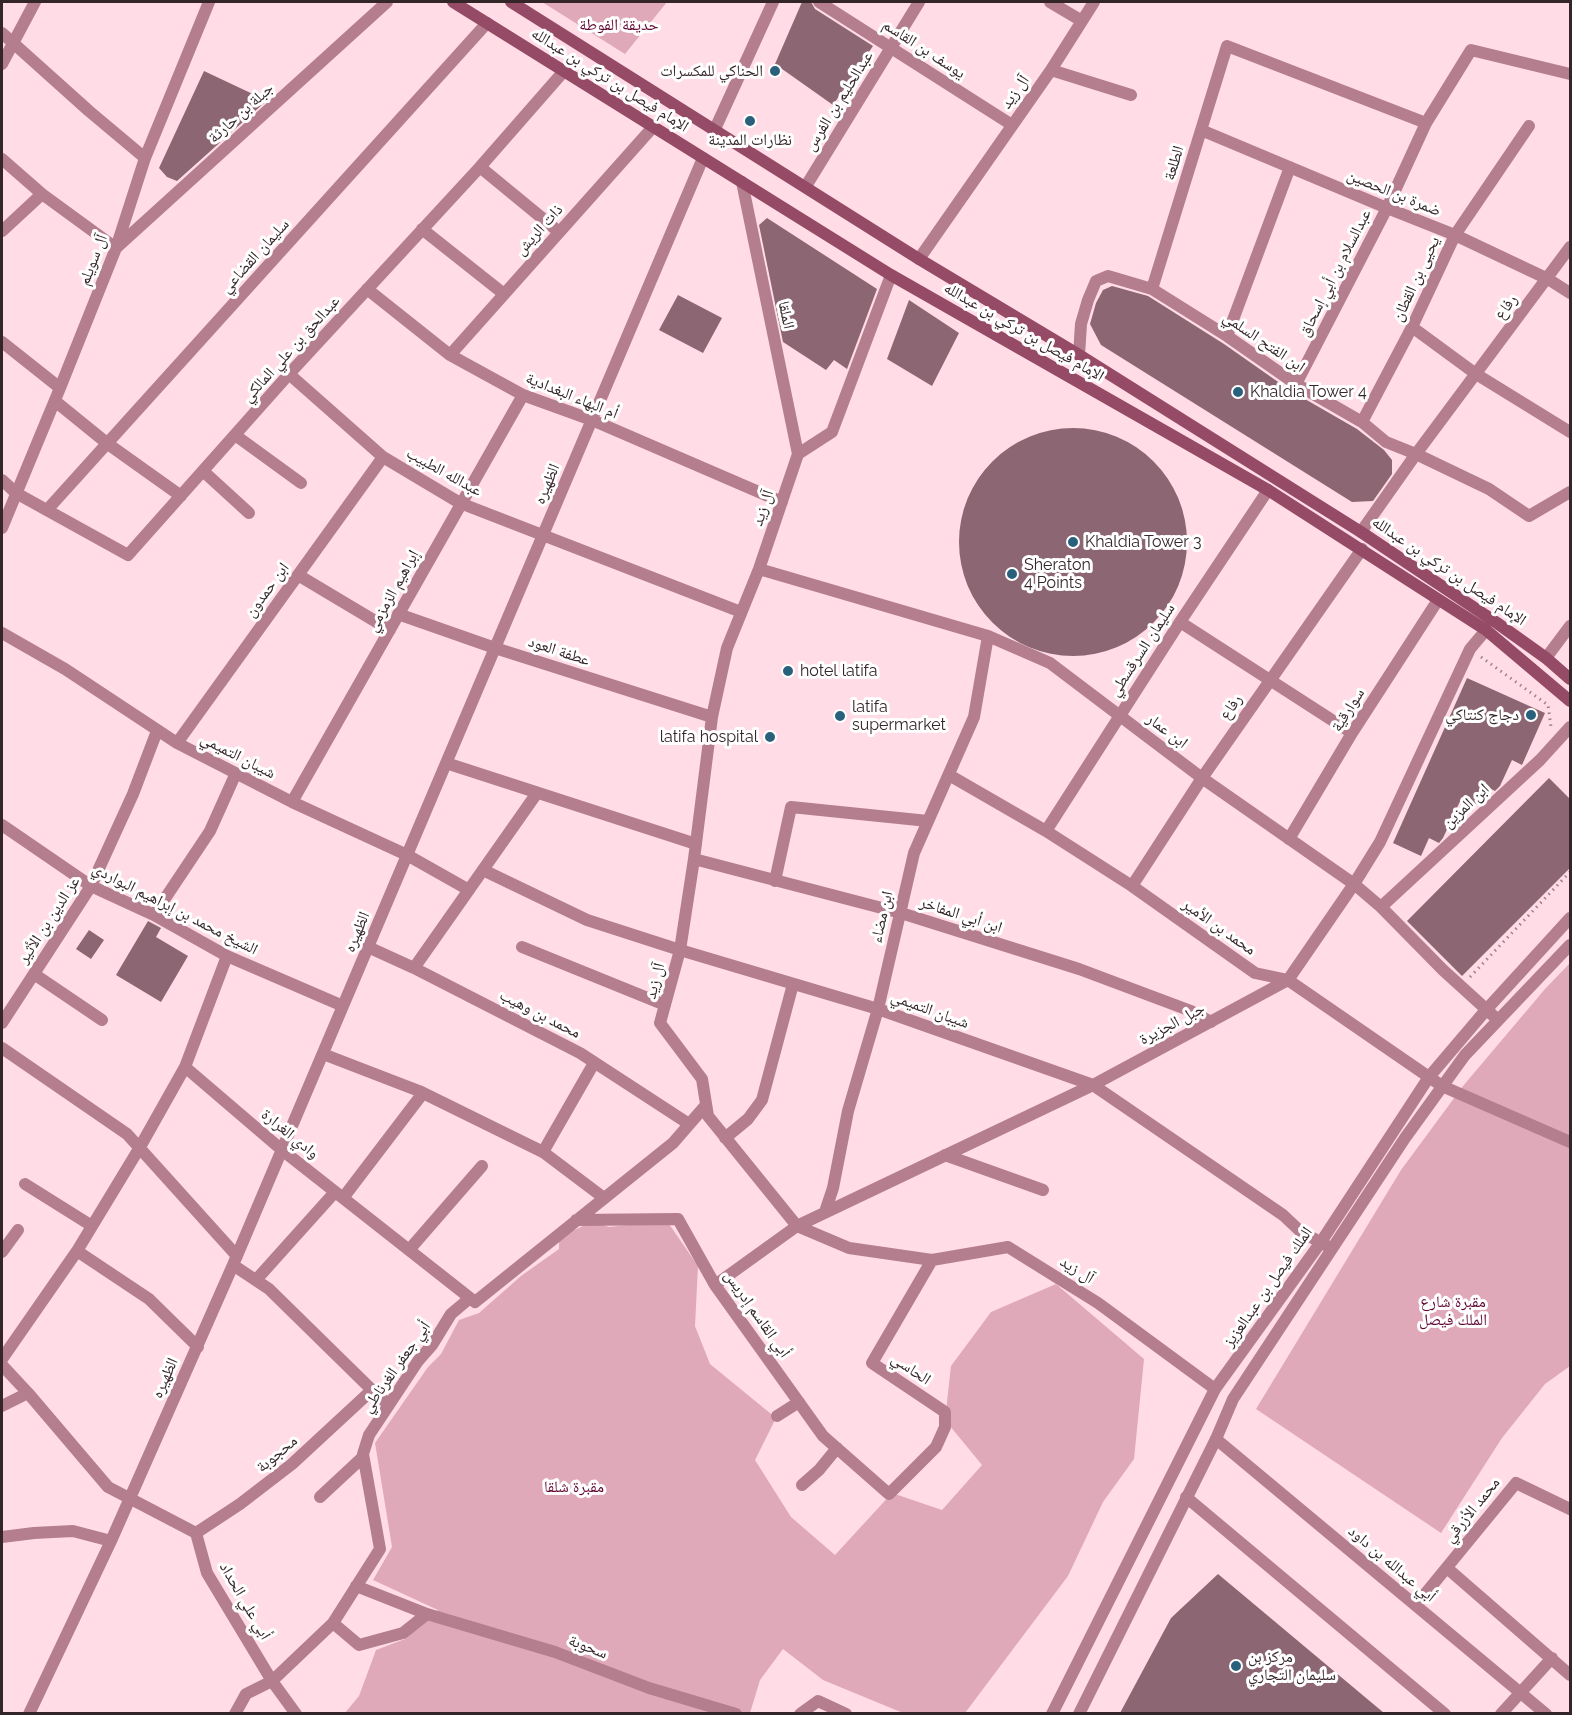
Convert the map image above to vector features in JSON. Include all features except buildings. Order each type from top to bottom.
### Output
[{"type":"main road","name":"الإمام فيصل بن تركي بن عبدالله","points":[[453,2],[891,275],[1268,490],[1486,630],[1570,701]]},
{"type":"main road","name":"الإمام فيصل بن تركي بن عبدالله","points":[[511,2],[919,259],[1079,355],[1361,532],[1497,623],[1545,657],[1570,679]]},
{"type":"street","points":[[2,64],[35,2]]},
{"type":"street","name":"آل سويلم","points":[[2,528],[116,248],[145,158],[209,2]]},
{"type":"street","name":"جبلة بن حارثة","points":[[116,248],[387,2]]},
{"type":"street","points":[[715,129],[773,2]]},
{"type":"street","name":"يوسف بن القاسم","points":[[819,2],[1012,125]]},
{"type":"street","name":"عبدالحليم بن الفرس","points":[[806,186],[919,2]]},
{"type":"street","points":[[1050,2],[1082,21]]},
{"type":"street","name":"آل زيد","points":[[919,259],[1051,70],[1094,2]]},
{"type":"street","name":"سليمان القضاعي","points":[[47,510],[488,23]]},
{"type":"street","points":[[2,33],[145,158]]},
{"type":"street","name":"الطلعة","points":[[1152,289],[1227,46],[1426,123]]},
{"type":"street","name":"عبدالسلام بن أبي إسحاق","points":[[1296,384],[1387,208],[1426,123],[1471,50],[1570,74]]},
{"type":"street","points":[[1051,70],[1131,95]]},
{"type":"street","name":"عبدالحق بن علي المالكي","points":[[2,480],[16,493],[128,555],[289,374],[480,167],[564,71]]},
{"type":"street","name":"يحيى بن القطان","points":[[1362,422],[1412,327],[1455,235],[1529,126]]},
{"type":"street","name":"ذات الريش","points":[[450,355],[654,127]]},
{"type":"street","name":"ضمرة بن الحصين","points":[[1201,130],[1455,235],[1548,279],[1570,293]]},
{"type":"street","name":"الظهيره","points":[[29,1713],[111,1541],[198,1347],[703,158]]},
{"type":"street","points":[[2,159],[42,194],[116,248]]},
{"type":"street","points":[[480,167],[559,232]]},
{"type":"street","points":[[1227,336],[1290,167]]},
{"type":"street","name":"الملقا","points":[[742,182],[798,454]]},
{"type":"street","points":[[2,231],[42,194]]},
{"type":"street","points":[[422,229],[504,294]]},
{"type":"street","name":"رفاع","points":[[1361,532],[1570,247]]},
{"type":"street","points":[[798,454],[832,432],[891,275]]},
{"type":"street","name":"ابن الفتح السلمي","points":[[1079,355],[1081,324],[1088,300],[1096,281],[1108,276],[1152,289],[1227,336],[1296,384],[1362,422],[1386,442],[1489,489],[1529,516],[1570,492]]},
{"type":"street","name":"أم البهاء البغدادية","points":[[367,289],[450,355],[523,395],[592,420],[782,502]]},
{"type":"street","points":[[1412,327],[1476,374],[1570,432]]},
{"type":"street","points":[[2,342],[60,388]]},
{"type":"street","name":"عبدالله الطبيب","points":[[289,374],[383,457],[460,503],[741,612]]},
{"type":"street","name":"إبراهيم الزمزمي","points":[[292,802],[523,395]]},
{"type":"street","points":[[55,401],[108,444],[181,496]]},
{"type":"street","points":[[235,435],[301,483]]},
{"type":"street","name":"آل زيد","points":[[798,454],[759,569],[727,648],[712,717],[680,950],[660,1023],[702,1078],[708,1116],[797,1226],[849,1248],[932,1260],[1008,1247],[1098,1303],[1215,1389]]},
{"type":"street","name":"ابن حمدون","points":[[177,743],[383,457]]},
{"type":"street","points":[[203,471],[249,513]]},
{"type":"street","name":"سليمان السرقسطي","points":[[1046,831],[1119,715],[1268,490]]},
{"type":"street","name":"رفاع","points":[[1132,886],[1202,778],[1362,549]]},
{"type":"street","name":"ابن عمار","points":[[759,569],[988,636],[1050,663],[1202,778],[1354,884],[1498,1020]]},
{"type":"street","points":[[298,575],[390,630]]},
{"type":"street","name":"سوارقية","points":[[1289,839],[1352,733],[1438,600]]},
{"type":"street","name":"عطفة العود","points":[[398,614],[495,648],[712,717]]},
{"type":"street","points":[[1180,622],[1352,733]]},
{"type":"street","points":[[1545,657],[1570,626]]},
{"type":"street","name":"جبل الجزيرة","points":[[715,1286],[797,1226],[1093,1085],[1288,980],[1380,842],[1470,649],[1486,630]]},
{"type":"street","name":"شيبان التميمي","points":[[2,633],[65,669],[177,743],[292,802],[407,855],[469,890]]},
{"type":"street","name":"ابن مضاء","points":[[825,1212],[833,1188],[848,1111],[878,1009],[914,853],[974,717],[988,636]]},
{"type":"street","name":"ابن المزين","points":[[1381,908],[1540,760],[1570,727]]},
{"type":"street","name":"عز الدين بن الأثير","points":[[2,1023],[92,886],[133,794],[157,730]]},
{"type":"street","points":[[446,763],[696,844]]},
{"type":"street","points":[[154,915],[210,831],[236,773]]},
{"type":"street","name":"محمد بن الأمير","points":[[949,775],[1046,831],[1132,886],[1256,973],[1288,980],[1442,1086],[1570,1142]]},
{"type":"street","points":[[414,968],[537,793]]},
{"type":"street","points":[[775,881],[791,807],[928,821]]},
{"type":"street","name":"الشيخ محمد بن إبراهيم البواردي","points":[[2,825],[92,886],[154,915],[227,956],[343,1006]]},
{"type":"street","name":"ابن أبي المفاخر","points":[[694,859],[901,913],[1079,969],[1191,1011],[1211,1022]]},
{"type":"street","name":"شيبان التميمي","points":[[483,870],[587,920],[878,1009],[1093,1085],[1282,1215],[1300,1232],[1333,1249]]},
{"type":"street","name":"الملك فيصل بن عبدالعزيز","points":[[1052,1713],[1215,1389],[1321,1242],[1429,1077],[1486,1010],[1570,918]]},
{"type":"street","name":"الملك فيصل بن عبدالعزيز","points":[[1079,1713],[1216,1439],[1233,1399],[1404,1138],[1465,1055],[1570,945]]},
{"type":"street","name":"محمد بن وهيب","points":[[368,947],[414,968],[579,1053],[689,1124]]},
{"type":"street","points":[[522,947],[665,1005]]},
{"type":"street","points":[[2,1359],[77,1251],[185,1067],[227,956]]},
{"type":"street","points":[[34,974],[102,1020]]},
{"type":"street","points":[[725,1138],[748,1119],[762,1100],[793,984]]},
{"type":"street","points":[[2,1048],[127,1134],[235,1260],[269,1289],[389,1405]]},
{"type":"street","points":[[323,1054],[423,1093],[543,1152],[604,1198]]},
{"type":"street","points":[[543,1152],[594,1063]]},
{"type":"street","name":"وادي الغرارة","points":[[185,1067],[282,1150],[470,1298]]},
{"type":"street","points":[[256,1280],[339,1195],[423,1093]]},
{"type":"street","name":"أبي جعفر الغرناطي","points":[[363,1457],[369,1435],[451,1314],[470,1298],[475,1302],[673,1143],[706,1106]]},
{"type":"street","points":[[945,1155],[1043,1190]]},
{"type":"street","points":[[409,1250],[482,1166]]},
{"type":"street","points":[[25,1184],[92,1226]]},
{"type":"street","name":"أبي القاسم إدريس","points":[[576,1221],[678,1219],[715,1286],[823,1436],[889,1494]]},
{"type":"street","points":[[2,1252],[18,1230]]},
{"type":"street","points":[[77,1251],[148,1299],[198,1347]]},
{"type":"street","name":"الحاسي","points":[[889,1494],[936,1447],[945,1427],[945,1412],[872,1363],[932,1260]]},
{"type":"street","points":[[2,1365],[108,1487],[196,1533]]},
{"type":"street","name":"محجوبة","points":[[196,1533],[240,1504],[292,1464],[372,1390]]},
{"type":"street","points":[[2,1406],[28,1393]]},
{"type":"street","points":[[777,1416],[799,1402]]},
{"type":"street","name":"أبي عبدالله بن داود","points":[[1216,1439],[1546,1713]]},
{"type":"street","points":[[801,1485],[819,1470],[837,1448]]},
{"type":"street","points":[[320,1497],[363,1457]]},
{"type":"street","points":[[235,1713],[246,1694],[272,1681],[333,1623],[380,1549],[363,1457]]},
{"type":"street","name":"محمد الأزرقي","points":[[1416,1605],[1516,1483],[1570,1509]]},
{"type":"street","points":[[1186,1497],[1445,1713]]},
{"type":"street","points":[[2,1537],[73,1531],[111,1541]]},
{"type":"street","name":"أبي علي الحداد","points":[[196,1533],[207,1574],[272,1681],[296,1713]]},
{"type":"street","points":[[1447,1568],[1570,1675]]},
{"type":"street","name":"سحوبة","points":[[356,1586],[427,1614],[555,1652],[649,1688],[736,1713]]},
{"type":"street","points":[[333,1623],[359,1645],[403,1633],[427,1614]]},
{"type":"street","points":[[1502,1713],[1552,1658]]},
{"type":"street","points":[[800,1713],[818,1701],[846,1713]]},
{"type":"path","points":[[1470,649],[1548,705],[1552,731]]},
{"type":"path","points":[[1461,987],[1570,872]]},
{"type":"green space","name":"حديقة الفوطة","points":[[542,2],[667,2],[625,54]]},
{"type":"green space","name":"مقبرة شارع الملك فيصل","points":[[1570,963],[1570,1366],[1545,1384],[1502,1438],[1441,1533],[1256,1409],[1401,1170],[1463,1086]]},
{"type":"green space","name":"مقبرة شلقا","points":[[667,1221],[698,1266],[695,1326],[710,1364],[776,1418],[755,1460],[791,1517],[835,1555],[892,1493],[942,1510],[982,1465],[945,1420],[951,1366],[991,1312],[1056,1284],[1144,1359],[1134,1459],[1103,1502],[1068,1576],[965,1713],[903,1713],[823,1680],[783,1649],[760,1680],[750,1713],[344,1714],[359,1696],[376,1650],[405,1639],[438,1610],[373,1580],[392,1547],[375,1443],[428,1367],[441,1354],[459,1320],[479,1313],[521,1276],[559,1249],[559,1237],[592,1222],[609,1227]]},
{"type":"place","name":"الحناكي للمكسرات","points":[[775,71]]},
{"type":"place","name":"نظارات المدينة","points":[[750,121]]},
{"type":"place","name":"Khaldia Tower 4","points":[[1238,392]]},
{"type":"place","name":"Khaldia Tower 3","points":[[1073,542]]},
{"type":"place","name":"Sheraton 4 Points","points":[[1012,574]]},
{"type":"place","name":"hotel latifa","points":[[788,671]]},
{"type":"place","name":"دجاج كنتاكي","points":[[1531,715]]},
{"type":"place","name":"latifa supermarket","points":[[840,716]]},
{"type":"place","name":"latifa hospital","points":[[770,737]]},
{"type":"place","name":"مركز بن سليمان التجاري","points":[[1236,1666]]}]
